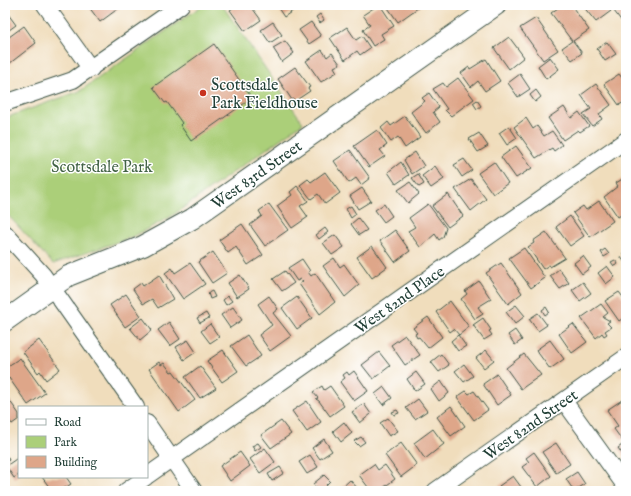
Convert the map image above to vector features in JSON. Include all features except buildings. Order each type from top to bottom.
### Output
[{"type":"street","points":[[45,5],[91,69]]},
{"type":"street","points":[[5,103],[73,80],[91,69],[181,5]]},
{"type":"street","name":"West 83rd Street","points":[[5,321],[68,276],[143,246],[192,219],[496,5]]},
{"type":"street","name":"West 82nd Place","points":[[148,476],[626,140]]},
{"type":"street","points":[[5,233],[39,269],[135,406]]},
{"type":"street","name":"West 82nd Street","points":[[435,491],[626,357]]},
{"type":"street","points":[[564,401],[626,487]]},
{"type":"street","points":[[148,424],[194,491]]},
{"type":"street","name":"West 82nd Place","points":[[126,491],[146,478]]},
{"type":"green space","name":"Scottsdale Park","points":[[203,5],[222,5],[303,123],[170,217],[132,237],[53,264],[5,212],[5,118],[80,91]]},
{"type":"place","name":"Scottsdale Park Fieldhouse","points":[[203,93]]}]
